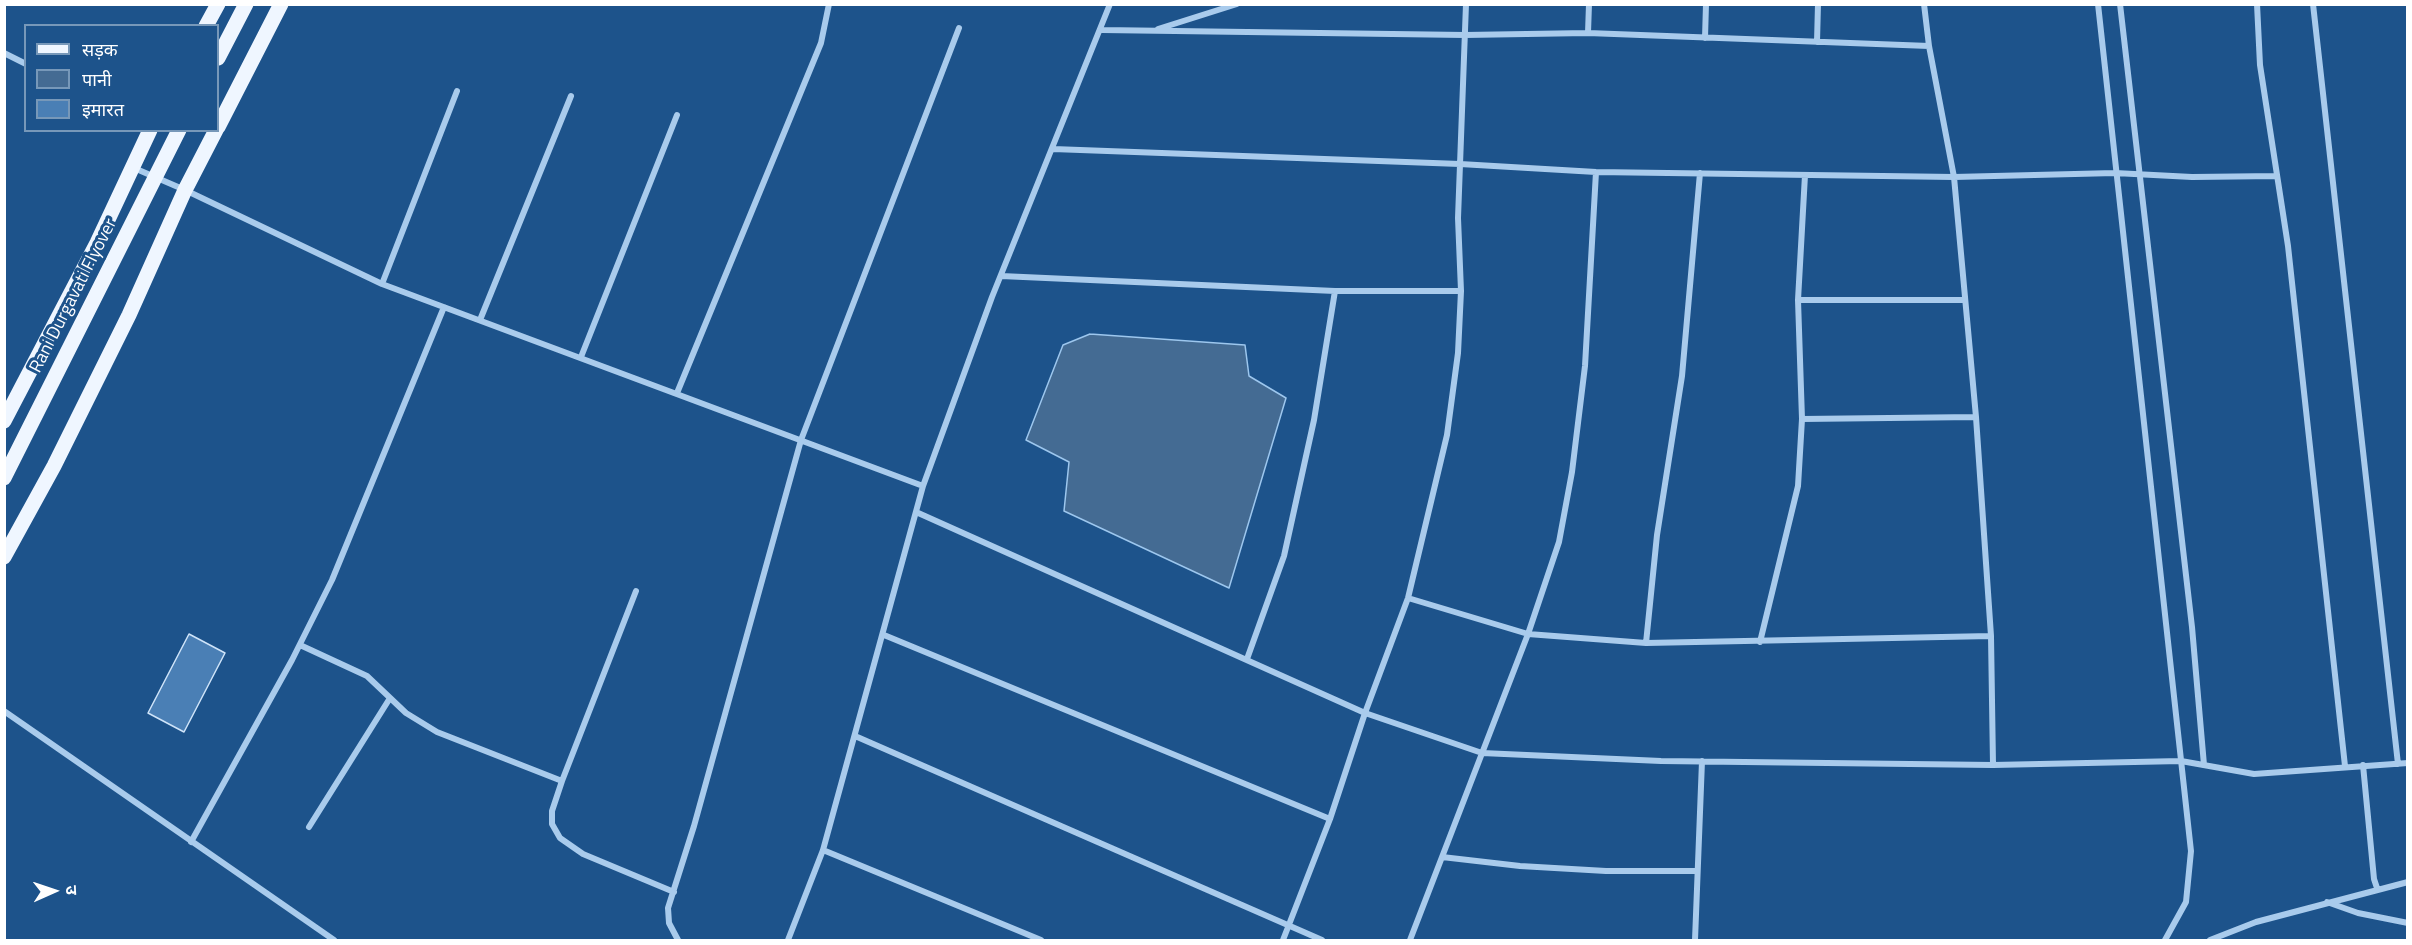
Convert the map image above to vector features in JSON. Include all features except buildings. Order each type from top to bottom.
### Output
[{"type":"main road","points":[[208,24],[218,4]]},
{"type":"main road","points":[[219,56],[246,4]]},
{"type":"main road","points":[[219,125],[281,4]]},
{"type":"main road","points":[[4,421],[97,243],[148,132]]},
{"type":"main road","name":"Rani Durgavati Flyover","points":[[4,478],[178,132]]},
{"type":"main road","points":[[4,557],[54,466],[119,335],[185,190],[215,132]]},
{"type":"street","points":[[677,393],[821,43],[829,4]]},
{"type":"street","points":[[788,940],[823,850],[923,486],[1001,276],[1110,4]]},
{"type":"street","points":[[1152,31],[1237,4]]},
{"type":"street","points":[[1282,940],[1330,819],[1365,713],[1408,598],[1447,435],[1458,352],[1461,291],[1460,164],[1466,4]]},
{"type":"street","points":[[1588,33],[1589,4]]},
{"type":"street","points":[[1705,38],[1706,4]]},
{"type":"street","points":[[1817,42],[1818,4]]},
{"type":"street","points":[[1924,4],[1929,46],[1954,177],[1976,417],[1991,636],[1993,765]]},
{"type":"street","points":[[2098,4],[2191,851],[2186,902],[2165,940]]},
{"type":"street","points":[[2120,4],[2192,627],[2204,765]]},
{"type":"street","points":[[2257,4],[2260,65],[2289,257],[2345,766]]},
{"type":"street","points":[[2313,4],[2398,764]]},
{"type":"street","points":[[678,940],[669,923],[668,909],[694,826],[801,440],[958,28]]},
{"type":"street","points":[[1101,30],[1465,35],[1588,33],[1929,46]]},
{"type":"street","points":[[4,53],[24,63]]},
{"type":"street","points":[[382,284],[457,92]]},
{"type":"street","points":[[480,320],[571,96]]},
{"type":"street","points":[[581,357],[677,115]]},
{"type":"street","points":[[1053,149],[1460,164],[1596,172],[1954,177],[2115,173],[2139,176],[2277,176]]},
{"type":"street","points":[[131,167],[185,190],[382,284],[923,486]]},
{"type":"street","points":[[1410,940],[1528,634],[1559,542],[1572,472],[1585,366],[1596,172]]},
{"type":"street","points":[[1647,643],[1657,536],[1682,376],[1700,173]]},
{"type":"street","points":[[1760,642],[1798,486],[1802,419],[1798,300],[1805,175]]},
{"type":"street","points":[[1001,276],[1335,291],[1461,291]]},
{"type":"street","points":[[1246,659],[1284,556],[1314,420],[1335,291]]},
{"type":"street","points":[[1798,300],[1965,300]]},
{"type":"street","points":[[191,842],[300,645],[332,580],[444,307]]},
{"type":"street","points":[[1802,419],[1976,417]]},
{"type":"street","points":[[916,512],[1365,713],[1482,753],[1702,761],[1993,765],[2181,761],[2254,774],[2408,763]]},
{"type":"street","points":[[636,591],[562,781],[552,811],[552,824],[560,838],[583,854],[674,892]]},
{"type":"street","points":[[1408,598],[1528,634],[1647,643],[1991,636]]},
{"type":"street","points":[[884,634],[1330,819]]},
{"type":"street","points":[[300,645],[367,676],[406,713],[437,732],[562,781]]},
{"type":"street","points":[[309,827],[390,698]]},
{"type":"street","points":[[4,711],[334,940]]},
{"type":"street","points":[[855,736],[1322,940]]},
{"type":"street","points":[[1695,940],[1702,761]]},
{"type":"street","points":[[2363,765],[2374,879],[2377,888]]},
{"type":"street","points":[[823,850],[1041,940]]},
{"type":"street","points":[[1442,857],[1520,866],[1606,871],[1697,871]]},
{"type":"street","points":[[2210,940],[2256,922],[2377,888],[2408,882]]},
{"type":"street","points":[[2326,902],[2358,913],[2408,923]]},
{"type":"water","points":[[1090,334],[1245,345],[1249,376],[1286,398],[1229,588],[1064,511],[1069,462],[1026,440],[1063,345]]}]
